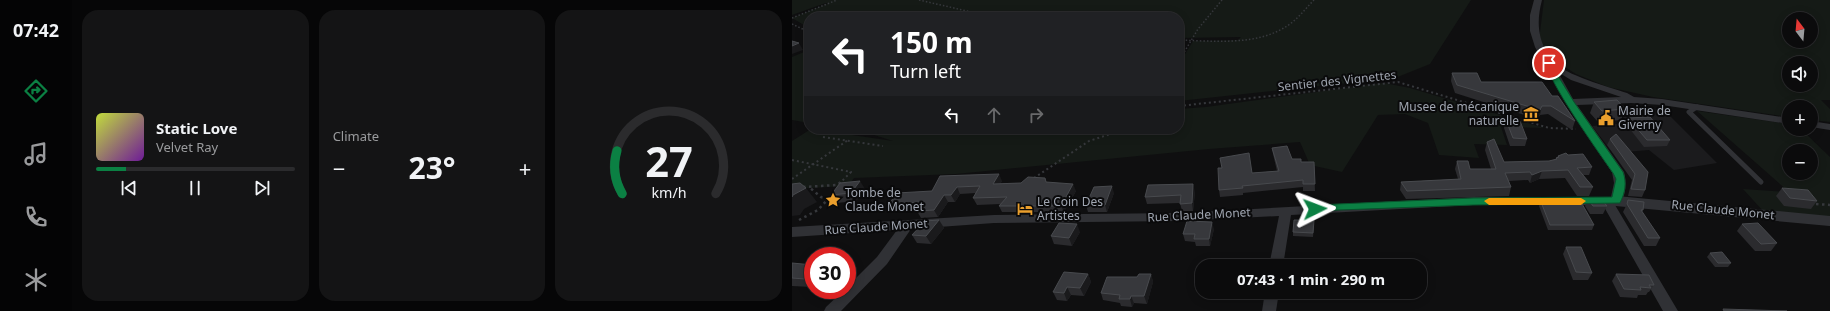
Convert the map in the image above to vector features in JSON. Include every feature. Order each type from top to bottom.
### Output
[{"type":"street","points":[[1538,0],[1534,15],[1534,31],[1539,47],[1570,102],[1621,179],[1611,200],[1671,311]]},
{"type":"street","points":[[1549,63],[1574,78],[1624,95],[1631,100]]},
{"type":"street","points":[[1570,102],[1631,100],[1782,120]]},
{"type":"street","points":[[1818,125],[1830,127]]},
{"type":"street","name":"Rue Claude Monet","points":[[792,232],[994,219],[1180,217],[1473,201],[1611,200],[1830,221]]},
{"type":"street","points":[[1277,259],[1286,211]]},
{"type":"street","points":[[831,311],[877,268],[889,254],[907,224]]},
{"type":"street","points":[[1269,311],[1271,299]]},
{"type":"lane","points":[[1697,108],[1689,112],[1761,182]]},
{"type":"path","points":[[807,12],[837,0]]},
{"type":"path","points":[[919,0],[971,12]]},
{"type":"path","points":[[1184,52],[1208,14],[1222,0]]},
{"type":"path","points":[[1184,40],[1233,40],[1268,35],[1290,24],[1314,0]]},
{"type":"path","points":[[792,18],[804,13]]},
{"type":"path","points":[[792,24],[804,30]]},
{"type":"path","name":"Sentier des Vignettes","points":[[1184,105],[1398,82],[1549,128],[1587,128]]},
{"type":"path","points":[[1031,180],[1089,141],[1111,134]]},
{"type":"path","points":[[823,137],[883,146]]},
{"type":"path","points":[[792,179],[848,140]]},
{"type":"path","points":[[792,160],[851,172],[837,185],[798,187]]},
{"type":"path","points":[[792,223],[818,210],[828,199],[821,197],[809,187]]},
{"type":"path","points":[[1816,204],[1830,205]]},
{"type":"shaded area","points":[[792,0],[1471,0],[1430,64],[1395,78],[1184,100],[1184,56],[1193,41],[1238,40],[1241,37],[1184,38],[1184,12],[807,12],[829,3],[826,3],[792,15]]},
{"type":"shaded area","points":[[1544,0],[1830,0],[1830,100],[1821,100],[1830,109],[1830,122],[1818,121],[1818,100],[1782,100],[1782,116],[1653,97],[1608,87],[1576,74],[1549,57],[1539,40]]},
{"type":"shaded area","points":[[804,13],[804,25],[792,18]]},
{"type":"shaded area","points":[[804,52],[804,122],[792,120],[792,57]]},
{"type":"shaded area","points":[[1384,83],[1410,88],[1544,128],[1501,127],[1507,145],[1474,144],[1479,158],[1439,155],[1428,123],[1405,114],[1378,115],[1342,172],[1310,165],[1300,142],[1209,149],[956,174],[854,178],[848,186],[792,189],[792,141],[804,133],[845,134],[893,141],[871,134],[1184,134],[1184,109]]},
{"type":"shaded area","points":[[1663,109],[1717,163],[1674,170],[1649,150],[1613,153],[1592,126],[1628,123],[1618,111]]},
{"type":"shaded area","points":[[1697,111],[1782,123],[1782,136],[1808,136],[1817,144],[1782,144],[1782,180],[1818,180],[1818,145],[1830,157],[1830,217],[1763,211],[1743,189],[1789,192]]},
{"type":"building","points":[[792,41],[799,43],[792,46]]},
{"type":"building","points":[[1452,73],[1477,73],[1481,82],[1542,82],[1552,96],[1558,96],[1575,121],[1551,106],[1542,106],[1540,110],[1457,85]]},
{"type":"building","points":[[1617,100],[1625,109],[1602,111],[1594,102]]},
{"type":"building","points":[[1650,117],[1670,140],[1647,140],[1628,118]]},
{"type":"building","points":[[1506,120],[1520,121],[1527,139],[1513,138]]},
{"type":"building","points":[[1616,134],[1648,172],[1645,190],[1631,189],[1635,174],[1610,139]]},
{"type":"building","points":[[1494,139],[1504,162],[1549,161],[1557,159],[1556,158],[1559,157],[1558,156],[1566,153],[1568,155],[1583,154],[1592,167],[1577,168],[1593,187],[1580,187],[1568,170],[1542,171],[1532,175],[1530,172],[1505,173],[1511,187],[1407,191],[1401,182],[1461,179],[1457,161],[1468,161],[1470,169],[1496,169],[1487,142]]},
{"type":"building","points":[[1287,146],[1292,159],[1301,159],[1301,162],[1314,162],[1315,184],[1303,184],[1303,180],[1242,186],[1243,188],[1219,190],[1218,168],[1222,168],[1220,158],[1249,153],[1252,173],[1279,171],[1272,148]]},
{"type":"building","points":[[999,174],[993,184],[1021,183],[1028,177],[1045,178],[1046,182],[1073,184],[1061,206],[999,206],[1007,197],[973,198],[980,186],[957,187],[951,195],[944,195],[934,210],[917,211],[923,202],[889,204],[897,193],[932,191],[940,176]]},
{"type":"building","points":[[860,181],[851,193],[831,195],[840,183]]},
{"type":"building","points":[[800,183],[806,188],[792,197],[792,184]]},
{"type":"building","points":[[1193,184],[1192,203],[1180,204],[1181,195],[1145,197],[1148,185]]},
{"type":"building","points":[[1112,186],[1105,205],[1086,205],[1094,187]]},
{"type":"building","points":[[1782,188],[1808,190],[1817,201],[1790,198]]},
{"type":"building","points":[[1588,199],[1601,199],[1607,206],[1593,206]]},
{"type":"building","points":[[1628,200],[1644,202],[1643,210],[1641,210],[1660,238],[1648,238],[1627,204]]},
{"type":"building","points":[[1541,202],[1581,202],[1594,225],[1550,225]]},
{"type":"building","points":[[939,220],[926,236],[912,235],[925,221]]},
{"type":"building","points":[[1294,220],[1314,220],[1313,233],[1293,232]]},
{"type":"building","points":[[1187,221],[1212,222],[1209,239],[1194,239],[1195,234],[1183,234]]},
{"type":"building","points":[[1059,223],[1077,224],[1069,238],[1051,236]]},
{"type":"building","points":[[1758,223],[1777,243],[1761,244],[1742,224]]},
{"type":"building","points":[[1566,247],[1581,247],[1592,273],[1576,272]]},
{"type":"building","points":[[1722,252],[1731,263],[1718,263],[1710,253]]},
{"type":"building","points":[[792,263],[804,264],[804,279],[792,278]]},
{"type":"building","points":[[1064,272],[1088,274],[1080,288],[1067,287],[1064,293],[1053,292]]},
{"type":"building","points":[[1139,274],[1151,274],[1144,296],[1131,296],[1130,299],[1119,299],[1120,295],[1101,293],[1107,277],[1137,277]]},
{"type":"building","points":[[1616,274],[1649,275],[1654,285],[1649,285],[1651,288],[1640,287],[1641,290],[1624,289]]},
{"type":"building","points":[[1723,309],[1787,311],[1724,311]]},
{"type":"slow traffic","points":[[1489,201],[1581,201]]},
{"type":"place","name":"Musee de mécanique naturelle","points":[[1531,114]]},
{"type":"place","name":"Mairie de Giverny","points":[[1606,118]]},
{"type":"place","name":"Tombe de Claude Monet","points":[[833,200]]},
{"type":"place","name":"Le Coin Des Artistes","points":[[1025,209]]},
{"type":"route","points":[[1315,209],[1473,201],[1616,201],[1621,179],[1618,172],[1556,80],[1549,63]]}]
